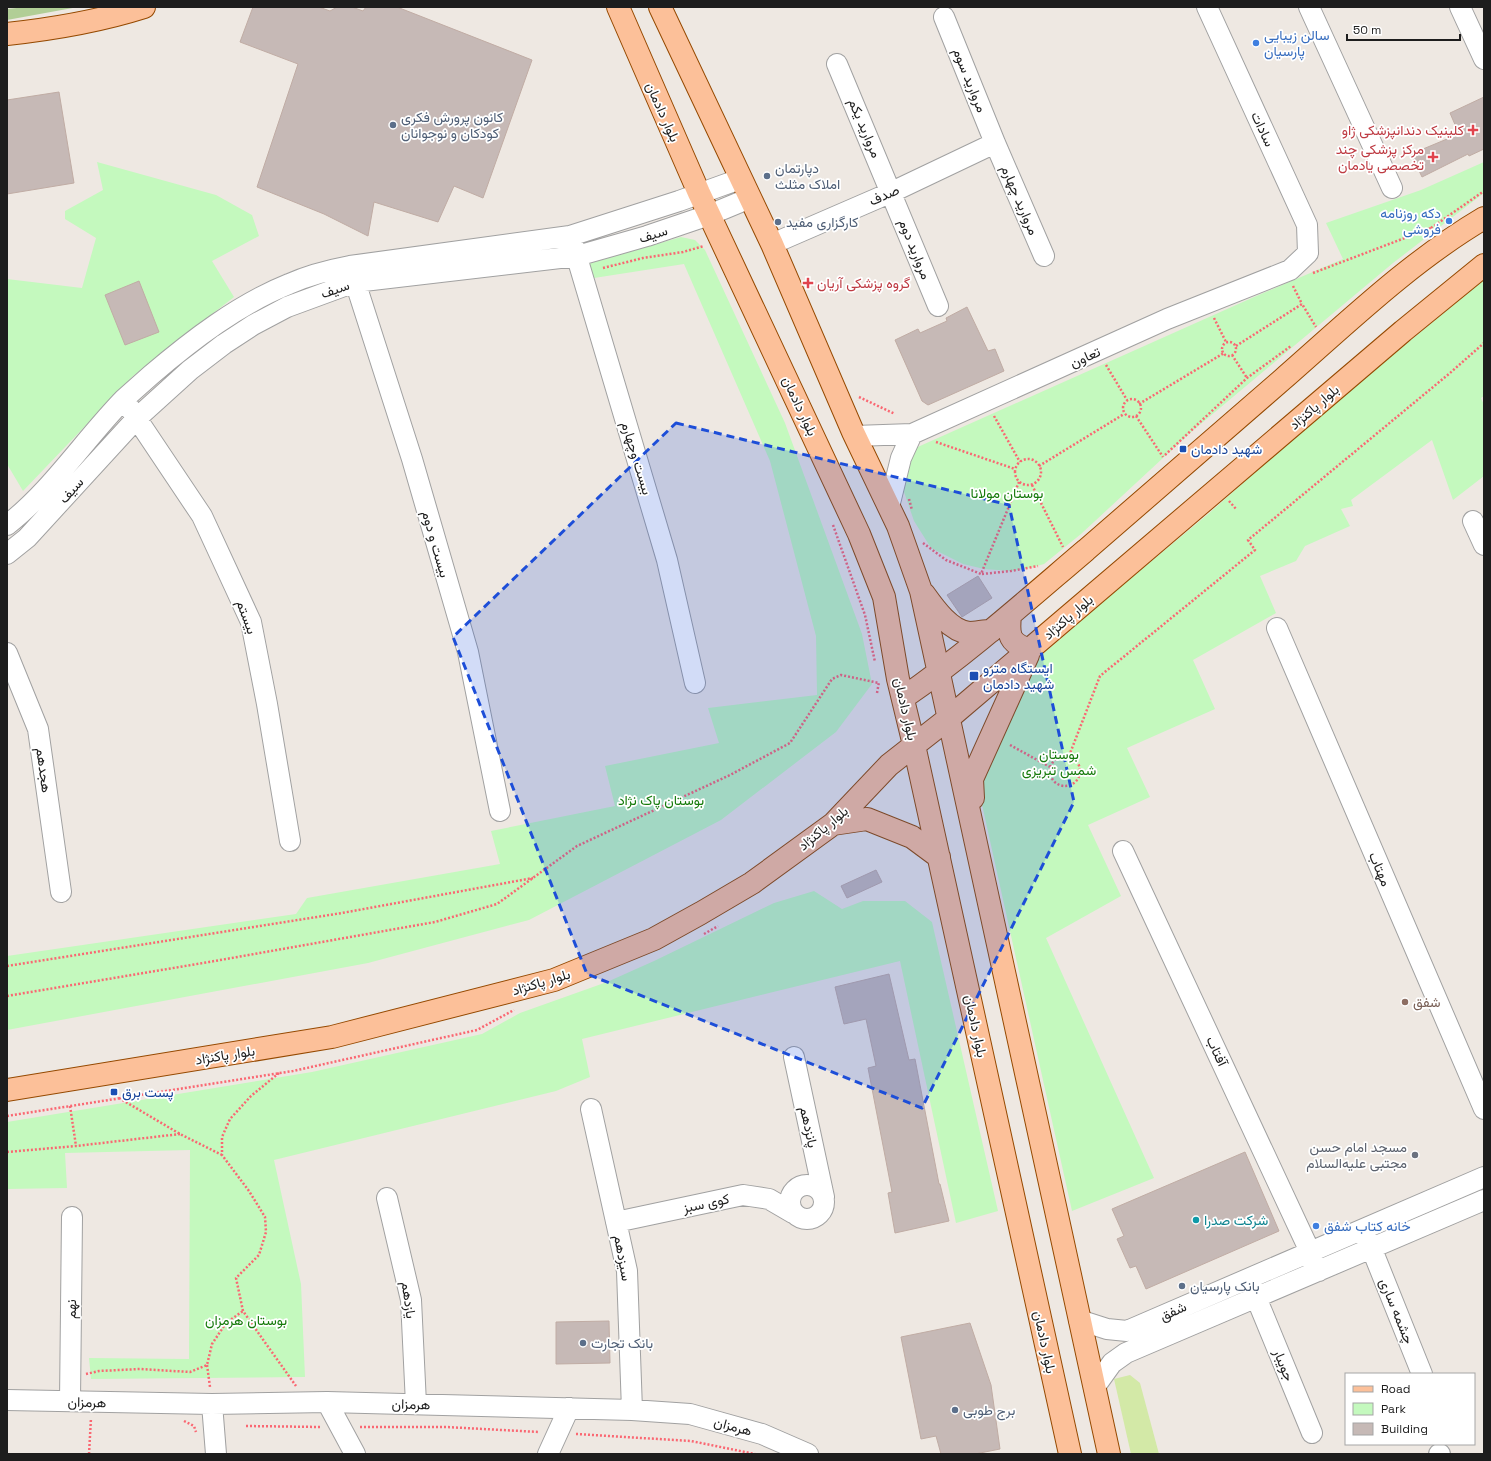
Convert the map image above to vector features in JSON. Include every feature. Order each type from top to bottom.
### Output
[{"type":"main road","points":[[7,34],[43,30],[126,13],[144,7]]},
{"type":"main road","name":"بلوار دادمان","points":[[618,7],[698,193],[859,534],[884,597],[898,679],[904,698],[1070,1454]]},
{"type":"main road","points":[[660,7],[772,244],[855,436],[890,508],[921,591],[1109,1454]]},
{"type":"main road","points":[[904,698],[940,673],[1010,615],[1256,403],[1376,297],[1458,233],[1484,218]]},
{"type":"main road","name":"بلوار پاکنژاد","points":[[7,1090],[332,1037],[554,980],[654,939],[701,913],[752,883],[832,824],[889,765],[949,718],[1030,650],[1403,331],[1484,265]]},
{"type":"main road","points":[[921,591],[939,614],[955,627],[968,633],[991,631]]},
{"type":"main road","points":[[975,838],[972,779],[1030,650],[1019,646],[1012,640],[1009,629],[1010,615]]},
{"type":"main road","points":[[832,824],[867,819],[912,837],[939,857]]},
{"type":"street","name":"سادات","points":[[1207,7],[1307,225],[1308,253]]},
{"type":"street","points":[[1310,7],[1392,188]]},
{"type":"street","points":[[1460,7],[1484,59]]},
{"type":"street","name":"مروارید سوم","points":[[944,17],[995,143]]},
{"type":"street","name":"مروارید یکم","points":[[838,64],[892,192]]},
{"type":"street","name":"صدف","points":[[772,244],[892,192],[995,143]]},
{"type":"street","name":"مروارید چهارم","points":[[995,143],[1044,256]]},
{"type":"street","name":"سیف","points":[[7,554],[27,538],[137,418],[190,370],[224,344],[253,325],[352,274],[570,236],[698,193],[745,188]]},
{"type":"street","name":"سیف","points":[[10,518],[43,490],[124,399],[195,338],[247,306],[288,284],[319,273],[352,274],[579,265],[647,236],[709,215],[745,188]]},
{"type":"street","name":"مروارید دوم","points":[[892,192],[938,306]]},
{"type":"street","name":"بیست وچهارم","points":[[570,236],[667,560],[695,683]]},
{"type":"street","name":"تعاون","points":[[855,436],[912,434],[1167,319],[1290,270],[1308,253]]},
{"type":"street","name":"بیست و دوم","points":[[352,274],[412,459],[468,652],[500,810]]},
{"type":"street","name":"بیستم","points":[[124,399],[202,516],[252,622],[290,840]]},
{"type":"street","points":[[890,508],[901,458],[912,434]]},
{"type":"street","points":[[10,518],[27,538]]},
{"type":"street","points":[[1473,521],[1484,545]]},
{"type":"street","name":"مهتاب","points":[[1277,628],[1484,1109]]},
{"type":"street","name":"هجدهم","points":[[7,653],[38,729],[61,892]]},
{"type":"street","name":"آفتاب","points":[[1123,851],[1319,1271]]},
{"type":"street","name":"پانزدهم","points":[[794,1057],[824,1197]]},
{"type":"street","name":"سیزدهم","points":[[591,1109],[627,1271],[632,1410]]},
{"type":"street","name":"شفق","points":[[1079,1320],[1107,1328],[1127,1331],[1484,1177]]},
{"type":"street","points":[[805,1184],[817,1187],[824,1197],[823,1209],[815,1218],[803,1219],[793,1213],[789,1201],[794,1190],[805,1184]]},
{"type":"street","name":"کوی سبز","points":[[616,1222],[744,1195],[769,1199],[793,1213]]},
{"type":"street","name":"یازدهم","points":[[387,1198],[411,1300],[416,1404]]},
{"type":"street","name":"شفق","points":[[1094,1388],[1112,1362],[1126,1353],[1484,1200]]},
{"type":"street","name":"نهم","points":[[70,1401],[72,1216]]},
{"type":"street","name":"چشمه ساری","points":[[1364,1229],[1422,1373]]},
{"type":"street","name":"جویبار","points":[[1248,1278],[1312,1433]]},
{"type":"street","name":"هرمزان","points":[[7,1400],[212,1404],[327,1402],[632,1410],[690,1414],[762,1434],[808,1454]]},
{"type":"street","points":[[327,1402],[355,1454]]},
{"type":"street","points":[[212,1404],[216,1454]]},
{"type":"street","points":[[548,1454],[569,1408]]},
{"type":"path","points":[[1426,233],[1484,191]]},
{"type":"path","points":[[579,265],[683,252],[710,244]]},
{"type":"path","points":[[1291,282],[1316,327],[1322,322]]},
{"type":"path","points":[[1236,346],[1302,304]]},
{"type":"path","points":[[1213,316],[1226,342]]},
{"type":"path","points":[[1157,462],[1247,378],[1297,341]]},
{"type":"path","points":[[1226,342],[1233,342],[1236,346],[1236,352],[1232,355],[1228,356],[1224,353],[1222,347],[1226,342]]},
{"type":"path","points":[[1069,756],[1100,676],[1255,550],[1248,540],[1450,373],[1484,343]]},
{"type":"path","points":[[1139,404],[1224,353]]},
{"type":"path","points":[[1232,355],[1247,378]]},
{"type":"path","points":[[1105,364],[1127,400]]},
{"type":"path","points":[[857,396],[895,414]]},
{"type":"path","points":[[1124,414],[1131,418],[1140,412],[1139,404],[1135,400],[1127,400]]},
{"type":"path","points":[[1124,414],[1123,405],[1127,400]]},
{"type":"path","points":[[993,414],[1020,462]]},
{"type":"path","points":[[1039,466],[1124,414]]},
{"type":"path","points":[[1136,416],[1163,457]]},
{"type":"path","points":[[931,440],[1015,469]]},
{"type":"path","points":[[1029,459],[1039,466],[1039,479],[1032,485],[1026,485],[1019,482],[1015,469],[1020,462],[1029,459]]},
{"type":"path","points":[[981,574],[1019,482]]},
{"type":"path","points":[[1032,485],[1064,548]]},
{"type":"path","points":[[908,497],[914,516]]},
{"type":"path","points":[[921,536],[923,542],[946,560],[981,574],[1030,568],[1044,564]]},
{"type":"path","points":[[1059,552],[1069,543]]},
{"type":"path","points":[[7,996],[202,964],[435,922],[497,904],[577,846],[730,775],[790,743],[832,679],[841,675],[879,683]]},
{"type":"path","points":[[1010,745],[1050,767]]},
{"type":"path","points":[[1059,756],[1069,756],[1077,762],[1080,772],[1076,781],[1072,784],[1058,784],[1051,777],[1050,767],[1059,756]]},
{"type":"path","points":[[7,966],[342,913],[535,877]]},
{"type":"path","points":[[703,934],[710,932],[723,922]]},
{"type":"path","points":[[7,1116],[279,1073],[477,1030],[521,1006]]},
{"type":"path","points":[[222,1155],[222,1137],[230,1119],[251,1096],[279,1073]]},
{"type":"path","points":[[118,1098],[180,1134],[222,1155],[249,1191],[265,1218],[266,1232],[258,1255],[236,1278],[243,1310],[295,1383],[304,1402]]},
{"type":"path","points":[[70,1106],[76,1146]]},
{"type":"path","points":[[7,1152],[180,1134]]},
{"type":"path","points":[[212,1404],[207,1365],[212,1344],[226,1323],[243,1310]]},
{"type":"path","points":[[70,1378],[99,1371],[140,1369],[190,1372],[207,1365]]},
{"type":"path","points":[[89,1454],[92,1402]]},
{"type":"path","points":[[246,1426],[323,1427]]},
{"type":"path","name":"هرمزان","points":[[353,1427],[446,1427],[541,1432]]},
{"type":"path","name":"هرمزان","points":[[572,1434],[691,1441],[755,1454]]},
{"type":"highlighted area","points":[[676,423],[1009,505],[1074,802],[922,1108],[587,974],[453,637]]},
{"type":"green space","points":[[26,7],[78,7],[7,20],[7,9]]},
{"type":"green space","points":[[97,162],[216,195],[252,215],[259,236],[212,261],[234,297],[133,376],[23,491],[7,464],[7,279],[82,288],[96,238],[65,219],[65,211],[103,190]]},
{"type":"green space","name":"بوستان مولانا","points":[[1484,162],[1484,193],[1393,263],[1190,433],[1081,534],[1044,564],[1011,571],[984,569],[963,564],[931,548],[914,521],[903,489],[911,450],[1254,297],[1343,259],[1326,223],[1421,190]]},
{"type":"green space","name":"بوستان پاک نژاد","points":[[681,237],[695,240],[705,250],[785,423],[862,634],[872,684],[836,732],[721,820],[529,920],[368,963],[7,1030],[7,956],[296,914],[307,898],[500,864],[491,831],[615,806],[605,766],[719,743],[708,708],[817,695],[816,636],[770,461],[684,264],[594,278],[588,264]]},
{"type":"green space","name":"بوستان شمس تبریزی","points":[[1484,280],[1484,396],[1481,398],[1484,405],[1484,476],[1453,500],[1432,440],[1351,500],[1353,506],[1341,509],[1350,526],[1305,546],[1296,561],[1260,576],[1276,613],[1193,660],[1215,709],[1127,748],[1150,797],[1088,825],[1121,896],[1046,938],[1154,1178],[1072,1211],[979,791],[1025,676],[1042,655],[1112,594],[1207,515],[1302,431]]},
{"type":"green space","name":"بوستان هرمزان","points":[[814,891],[842,909],[863,901],[905,901],[932,922],[998,1211],[956,1223],[900,961],[582,1039],[590,1077],[556,1091],[274,1160],[301,1284],[305,1377],[91,1379],[89,1358],[189,1359],[190,1150],[65,1153],[67,1188],[7,1189],[7,1122],[312,1072],[482,1034],[520,1013],[607,982],[654,961],[774,903]]},
{"type":"green space","points":[[1130,1375],[1140,1383],[1159,1454],[1131,1454],[1114,1379]]},
{"type":"building","name":"کانون پرورش فکری کودکان و نوجوانان","points":[[253,7],[319,7],[330,11],[337,7],[352,7],[363,11],[366,7],[397,7],[532,60],[483,198],[454,186],[438,222],[374,202],[368,236],[324,214],[257,187],[298,64],[240,42]]},
{"type":"building","points":[[59,92],[74,183],[7,194],[7,100]]},
{"type":"building","points":[[1484,97],[1484,149],[1469,156],[1468,154],[1422,177],[1411,154],[1459,134],[1450,113]]},
{"type":"building","points":[[139,281],[159,332],[125,345],[105,295]]},
{"type":"building","points":[[967,307],[988,351],[995,349],[1004,371],[928,405],[922,401],[895,340],[918,329],[920,333],[947,321],[946,318]]},
{"type":"building","points":[[978,576],[992,598],[962,617],[947,595]]},
{"type":"building","points":[[876,870],[882,882],[847,898],[841,886]]},
{"type":"building","points":[[889,974],[909,1060],[915,1059],[939,1184],[949,1221],[895,1233],[888,1193],[892,1192],[868,1068],[876,1066],[866,1019],[844,1024],[835,987]]},
{"type":"building","name":"شرکت صدرا","points":[[1245,1152],[1279,1231],[1146,1289],[1136,1266],[1130,1268],[1117,1239],[1124,1236],[1112,1209]]},
{"type":"building","name":"بانک تجارت","points":[[609,1321],[610,1363],[556,1364],[556,1322]]},
{"type":"building","name":"برج طوبی","points":[[970,1323],[991,1385],[1000,1449],[975,1454],[941,1454],[936,1436],[921,1439],[901,1337]]},
{"type":"place","name":"سالن زیبایی پارسیان","points":[[1256,43]]},
{"type":"place","name":"کانون پرورش فکری کودکان و نوجوانان","points":[[393,125]]},
{"type":"place","name":"کلینیک دندانپزشکی ژاو","points":[[1473,130]]},
{"type":"place","name":"مرکز پزشکی چند تخصصی یادمان","points":[[1433,157]]},
{"type":"place","name":"دپارتمان املاک مثلث","points":[[767,176]]},
{"type":"place","name":"دکه روزنامه فروشی","points":[[1449,221]]},
{"type":"place","name":"کارگزاری مفید","points":[[778,222]]},
{"type":"place","name":"گروه پزشکی آریان","points":[[808,283]]},
{"type":"place","name":"شهید دادمان","points":[[1183,449]]},
{"type":"place","name":"ایستگاه مترو شهید دادمان","points":[[974,676]]},
{"type":"place","name":"شفق","points":[[1405,1002]]},
{"type":"place","name":"پست برق","points":[[114,1092]]},
{"type":"place","name":"مسجد امام حسن مجتبی علیه‌السلام","points":[[1415,1155]]},
{"type":"place","name":"شرکت صدرا","points":[[1196,1220]]},
{"type":"place","name":"خانه کتاب شفق","points":[[1316,1226]]},
{"type":"place","name":"بانک پارسیان","points":[[1182,1286]]},
{"type":"place","name":"بانک تجارت","points":[[583,1343]]},
{"type":"place","name":"برج طوبی","points":[[955,1410]]}]
